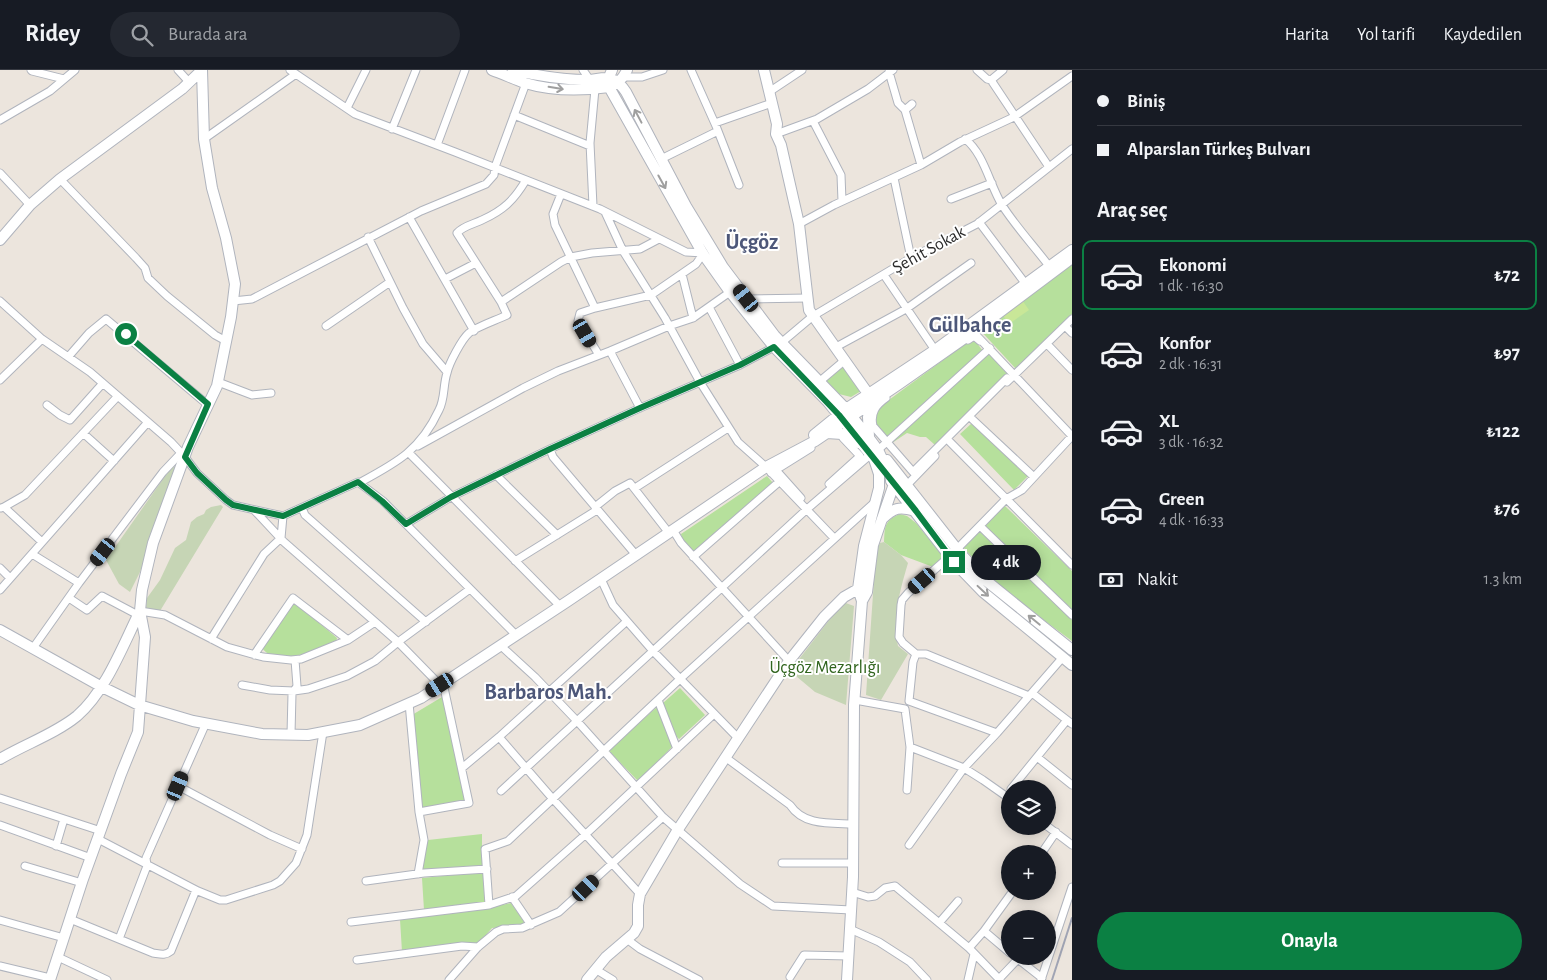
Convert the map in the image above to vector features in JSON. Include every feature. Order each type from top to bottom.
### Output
[{"type":"main road","points":[[0,240],[30,205],[60,178],[182,89],[202,70]]},
{"type":"main road","points":[[0,759],[77,716],[102,687],[139,613],[142,590],[153,543],[183,455],[218,382],[235,284],[226,238],[212,188],[204,139],[202,70]]},
{"type":"main road","points":[[492,70],[526,83],[565,90],[593,85],[616,77]]},
{"type":"main road","points":[[513,70],[593,85]]},
{"type":"main road","points":[[764,70],[777,124],[776,134],[781,145],[799,224],[810,310],[845,360],[867,399],[868,417],[879,474],[880,488],[864,546],[858,589],[862,601],[855,700],[853,863],[847,980]]},
{"type":"main road","points":[[616,77],[626,92],[661,159],[707,252],[746,298],[778,345],[819,382],[832,400],[826,430]]},
{"type":"main road","points":[[616,77],[707,252],[730,292],[832,400],[907,485],[953,553],[983,592],[1072,665]]},
{"type":"main road","points":[[0,630],[102,687],[140,705],[206,723],[262,734],[308,735],[360,726],[421,698],[671,531],[771,470],[796,450],[815,441],[845,415],[1072,250]]},
{"type":"main road","points":[[832,400],[867,399],[975,331],[1072,258]]},
{"type":"main road","points":[[826,430],[845,435],[873,448],[894,484],[953,553],[1072,650]]},
{"type":"main road","points":[[862,601],[867,592],[873,545],[894,484]]},
{"type":"main road","points":[[881,519],[897,508],[916,511]]},
{"type":"main road","points":[[587,980],[606,957],[628,940],[638,926],[640,894],[677,831],[789,661],[824,617],[844,597],[858,589]]},
{"type":"main road","points":[[50,979],[99,835],[138,732],[145,637],[139,613]]},
{"type":"street","points":[[31,70],[64,79]]},
{"type":"street","points":[[0,120],[50,91],[75,70]]},
{"type":"street","points":[[178,70],[189,82]]},
{"type":"street","points":[[347,108],[366,70]]},
{"type":"street","points":[[392,128],[416,70]]},
{"type":"street","points":[[437,145],[465,70]]},
{"type":"street","points":[[583,70],[593,85],[590,146],[593,206]]},
{"type":"street","points":[[616,77],[642,77],[663,70]]},
{"type":"street","points":[[691,70],[715,123],[739,185]]},
{"type":"street","points":[[769,92],[802,70]]},
{"type":"street","points":[[977,70],[987,80],[991,80],[1049,167]]},
{"type":"street","points":[[991,80],[1003,70]]},
{"type":"street","points":[[776,134],[813,121],[868,88],[891,71],[898,103],[904,110],[921,166]]},
{"type":"street","points":[[204,139],[297,72],[355,114],[593,206],[686,252],[707,252]]},
{"type":"street","points":[[799,224],[842,201],[921,166],[965,139],[1014,117],[1072,76]]},
{"type":"street","points":[[233,301],[252,299],[368,237],[486,184],[494,175],[494,167],[526,83]]},
{"type":"street","points":[[715,123],[772,103]]},
{"type":"street","points":[[904,110],[912,104]]},
{"type":"street","points":[[514,115],[590,146]]},
{"type":"street","points":[[813,121],[841,175],[842,201]]},
{"type":"street","points":[[661,159],[718,131]]},
{"type":"street","points":[[965,139],[972,144],[1002,205],[1049,266]]},
{"type":"street","name":"Şehit Sokak","points":[[406,524],[451,497],[550,449],[740,365],[778,345],[813,316],[911,258],[979,222],[1072,148]]},
{"type":"street","points":[[0,173],[30,205]]},
{"type":"street","points":[[60,178],[145,268],[148,278],[215,336],[226,341]]},
{"type":"street","points":[[894,178],[911,258]]},
{"type":"street","points":[[415,447],[430,427],[440,408],[447,372],[463,341],[474,331],[507,315],[501,302],[457,233],[503,209],[516,196],[526,180]]},
{"type":"street","points":[[951,199],[992,183]]},
{"type":"street","points":[[561,194],[553,214],[555,225],[595,308]]},
{"type":"street","points":[[604,212],[623,251],[651,295],[700,382],[738,442],[807,504],[860,456],[843,437],[831,436],[771,470]]},
{"type":"street","points":[[409,217],[474,331]]},
{"type":"street","points":[[979,222],[1025,283]]},
{"type":"street","points":[[368,237],[423,344],[447,372]]},
{"type":"street","points":[[501,302],[571,257],[592,253],[640,250],[659,239]]},
{"type":"street","points":[[599,356],[578,321],[580,313],[651,295],[696,264],[707,252]]},
{"type":"street","points":[[446,279],[476,263]]},
{"type":"street","points":[[836,347],[906,309],[971,263]]},
{"type":"street","points":[[1019,780],[1069,722],[1031,694],[926,654],[916,654],[899,637],[902,600],[953,553],[1006,499],[1022,490],[1072,436],[1011,376],[975,331],[1072,264]]},
{"type":"street","points":[[682,274],[693,318]]},
{"type":"street","points":[[884,275],[935,350]]},
{"type":"street","points":[[326,326],[390,282]]},
{"type":"street","points":[[0,301],[42,339],[69,356],[103,383],[171,442],[197,473],[226,500],[233,505],[283,516],[359,483],[396,462],[415,447],[523,388],[558,371],[693,318],[730,292]]},
{"type":"street","points":[[746,298],[808,298]]},
{"type":"street","points":[[709,307],[740,365]]},
{"type":"street","points":[[69,356],[89,333],[106,319],[208,404]]},
{"type":"street","points":[[873,448],[912,472],[1072,319]]},
{"type":"street","points":[[1065,326],[1072,333]]},
{"type":"street","points":[[873,448],[876,431],[872,422],[873,413],[878,404],[974,336],[980,341]]},
{"type":"street","points":[[0,380],[42,339]]},
{"type":"street","points":[[1047,344],[1072,370]]},
{"type":"street","points":[[501,791],[873,448],[990,348]]},
{"type":"street","points":[[610,351],[640,408]]},
{"type":"street","points":[[819,382],[845,360]]},
{"type":"street","points":[[907,485],[1011,376]]},
{"type":"street","points":[[218,382],[252,395],[271,393]]},
{"type":"street","points":[[47,404],[60,415],[70,420],[103,383]]},
{"type":"street","points":[[42,542],[2,508],[25,495],[118,396]]},
{"type":"street","points":[[971,418],[1034,477]]},
{"type":"street","points":[[0,590],[148,422]]},
{"type":"street","points":[[635,488],[728,428]]},
{"type":"street","points":[[83,433],[114,461]]},
{"type":"street","points":[[949,441],[1072,565]]},
{"type":"street","points":[[550,449],[553,457],[636,555]]},
{"type":"street","points":[[408,452],[560,606]]},
{"type":"street","points":[[33,648],[79,583],[163,472],[183,455]]},
{"type":"street","points":[[771,470],[806,510],[834,538]]},
{"type":"street","points":[[496,475],[557,535]]},
{"type":"street","points":[[693,557],[780,481]]},
{"type":"street","points":[[359,483],[382,501],[406,524],[516,635]]},
{"type":"street","points":[[515,561],[557,535],[596,508],[615,491],[630,483],[681,544],[789,661]]},
{"type":"street","points":[[489,905],[485,849],[508,841],[680,679],[876,501]]},
{"type":"street","points":[[302,508],[305,515],[426,622]]},
{"type":"street","points":[[254,510],[281,538],[398,642],[442,684],[469,804],[419,812]]},
{"type":"street","points":[[211,639],[264,554],[281,538],[283,516]]},
{"type":"street","points":[[980,526],[1072,615]]},
{"type":"street","points":[[32,554],[79,583]]},
{"type":"street","points":[[0,568],[10,578]]},
{"type":"street","points":[[601,579],[613,605],[653,651],[738,738]]},
{"type":"street","points":[[242,685],[270,690],[294,691],[308,689],[347,676],[375,661],[470,589]]},
{"type":"street","points":[[69,598],[87,610],[102,596],[139,613],[165,615],[226,647],[263,657],[295,660],[348,640],[375,622]]},
{"type":"street","points":[[254,655],[293,598],[348,640]]},
{"type":"street","points":[[462,768],[627,621]]},
{"type":"street","points":[[500,645],[549,691],[677,831],[740,884],[773,906],[851,910]]},
{"type":"street","points":[[908,790],[910,747],[905,710],[909,700],[913,662],[916,654]]},
{"type":"street","points":[[909,845],[964,768],[1063,657]]},
{"type":"street","points":[[291,734],[292,694],[297,686],[295,660]]},
{"type":"street","points":[[658,700],[677,749]]},
{"type":"street","points":[[855,700],[905,710]]},
{"type":"street","points":[[909,700],[997,733]]},
{"type":"street","points":[[409,703],[419,812],[424,840],[418,874]]},
{"type":"street","points":[[351,922],[489,905],[516,896],[554,864],[714,714]]},
{"type":"street","points":[[119,939],[147,866],[146,858],[206,723]]},
{"type":"street","points":[[0,798],[64,819],[99,835],[147,866],[196,890],[220,900],[226,900],[273,885],[287,875],[296,863],[308,835],[322,732]]},
{"type":"street","points":[[499,737],[640,894]]},
{"type":"street","points":[[910,747],[964,768],[1001,789]]},
{"type":"street","points":[[725,757],[790,804],[796,813],[816,823],[853,824]]},
{"type":"street","points":[[1037,757],[1072,785]]},
{"type":"street","points":[[178,786],[270,835],[302,849]]},
{"type":"street","points":[[449,980],[478,947],[496,932],[503,929],[522,928],[559,912],[663,817]]},
{"type":"street","points":[[56,846],[64,819]]},
{"type":"street","points":[[0,825],[91,858]]},
{"type":"street","points":[[1056,832],[1072,845]]},
{"type":"street","points":[[782,863],[853,863]]},
{"type":"street","points":[[25,866],[82,883]]},
{"type":"street","points":[[366,881],[418,874],[486,869]]},
{"type":"street","points":[[852,892],[868,898],[875,896],[885,888],[894,886],[969,948],[1000,980],[1011,965]]},
{"type":"street","points":[[1025,965],[1042,979],[1072,887]]},
{"type":"street","points":[[70,919],[153,952],[162,955],[167,954],[171,951],[196,890]]},
{"type":"street","points":[[512,897],[531,925]]},
{"type":"street","points":[[969,948],[1006,900]]},
{"type":"street","points":[[939,923],[958,901]]},
{"type":"street","points":[[0,920],[64,938]]},
{"type":"street","points":[[850,929],[879,942],[910,962],[927,980]]},
{"type":"street","points":[[984,931],[1001,945]]},
{"type":"street","points":[[628,940],[640,949],[699,980]]},
{"type":"street","points":[[357,960],[462,946],[478,947]]},
{"type":"street","points":[[968,980],[974,954]]},
{"type":"street","points":[[790,976],[804,955],[849,956]]},
{"type":"street","points":[[58,957],[106,980]]},
{"type":"street","points":[[0,966],[50,979]]},
{"type":"street","points":[[595,969],[613,980]]},
{"type":"green space","points":[[1072,263],[1072,314],[1016,369],[980,330]]},
{"type":"green space","points":[[1022,300],[1029,310],[1009,324],[1002,314]]},
{"type":"green space","points":[[973,338],[983,351],[886,439],[874,427],[874,416],[878,408]]},
{"type":"green space","points":[[990,352],[1010,373],[935,445],[926,437],[907,433],[892,443],[892,440]]},
{"type":"green space","points":[[844,364],[861,391],[851,397],[839,394],[824,380]]},
{"type":"green space","points":[[972,423],[1028,476],[1014,490],[960,434]]},
{"type":"green space","points":[[176,466],[140,572],[130,592],[119,584],[106,560],[163,479],[172,467]]},
{"type":"green space","points":[[767,476],[773,483],[694,554],[682,540],[681,534]]},
{"type":"green space","points":[[221,505],[223,507],[160,611],[146,608],[147,598],[160,580],[175,548],[186,540],[191,522],[211,507]]},
{"type":"green space","points":[[1005,506],[1072,571],[1072,612],[984,526]]},
{"type":"green space","points":[[900,514],[907,516],[916,523],[954,570],[952,574],[901,555],[884,542],[886,525],[891,519]]},
{"type":"green space","points":[[980,531],[1072,620],[1072,641],[998,586],[963,547]]},
{"type":"green space","name":"Üçgöz Mezarlığı","points":[[884,542],[908,563],[896,615],[896,636],[898,646],[908,654],[881,700],[866,695],[876,551],[880,543]]},
{"type":"green space","points":[[294,602],[337,638],[336,642],[308,653],[287,657],[277,657],[269,654],[262,648]]},
{"type":"green space","name":"Üçgöz Mezarlığı","points":[[843,602],[854,606],[846,705],[815,692],[790,671]]},
{"type":"green space","points":[[680,688],[705,715],[679,739],[676,736],[663,703]]},
{"type":"green space","points":[[442,697],[444,698],[465,801],[424,808],[420,804],[412,715]]},
{"type":"green space","points":[[657,707],[673,746],[638,781],[608,750]]},
{"type":"green space","points":[[482,834],[482,866],[420,871],[428,840]]},
{"type":"green space","points":[[484,872],[485,903],[424,910],[422,878]]},
{"type":"green space","points":[[511,903],[525,923],[523,926],[492,928],[477,945],[402,952],[400,919],[487,908]]},
{"type":"railway","points":[[1052,980],[1072,918]]},
{"type":"district","name":"Üçgöz","points":[[752,242]]},
{"type":"district","name":"Gülbahçe","points":[[970,325]]},
{"type":"district","name":"Barbaros Mah.","points":[[548,692]]},
{"type":"route","points":[[126,334],[208,404],[185,457],[197,473],[233,505],[283,516],[358,482],[382,501],[406,524],[451,497],[550,449],[740,365],[774,347],[839,415],[954,562]]}]
